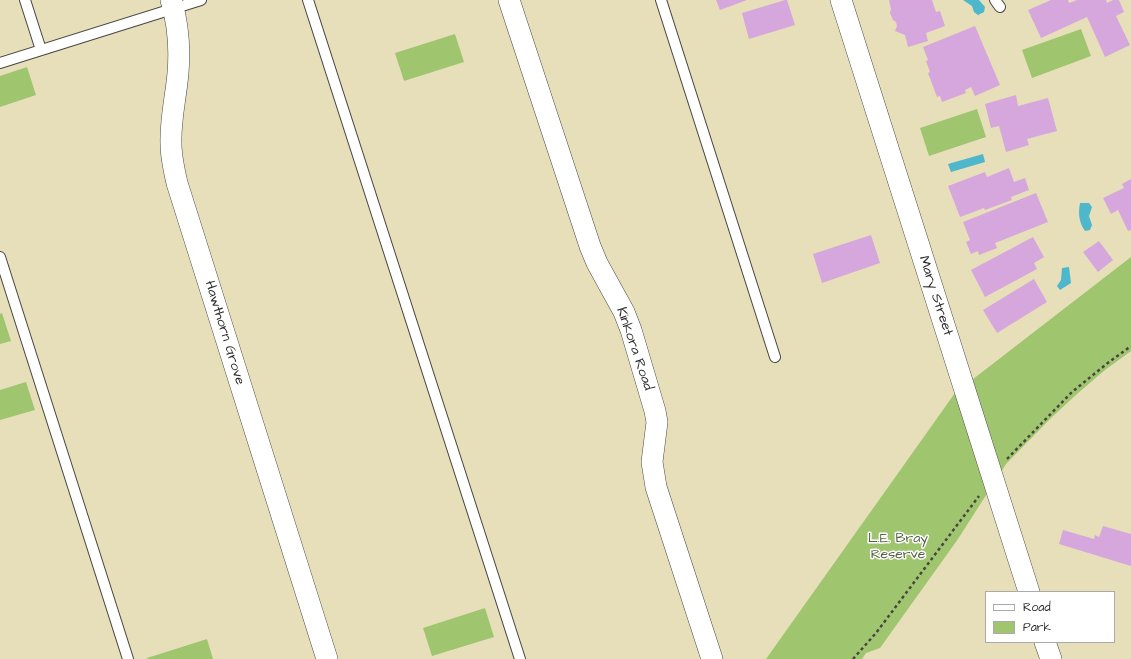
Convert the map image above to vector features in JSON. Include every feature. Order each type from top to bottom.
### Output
[{"type":"street","name":"Kinkora Road","points":[[509,0],[590,246],[597,263],[624,312],[633,337],[657,422],[652,462],[656,487],[712,659]]},
{"type":"street","name":"Mary Street","points":[[841,0],[1029,591]]},
{"type":"street","name":"Hawthorn Grove","points":[[172,4],[179,46],[178,73],[172,121],[172,163],[327,659]]},
{"type":"street","points":[[1045,643],[1051,659]]},
{"type":"lane","points":[[25,0],[41,50]]},
{"type":"lane","points":[[0,63],[172,4],[201,0]]},
{"type":"lane","points":[[308,0],[520,659]]},
{"type":"lane","points":[[661,0],[775,357]]},
{"type":"lane","points":[[0,257],[128,659]]},
{"type":"path","points":[[853,659],[876,633],[951,534],[979,496],[992,475],[1072,392],[1108,362],[1131,346]]},
{"type":"green space","points":[[1081,29],[1091,56],[1032,78],[1022,50]]},
{"type":"green space","points":[[455,34],[464,62],[404,81],[395,53]]},
{"type":"green space","points":[[27,67],[36,95],[0,107],[0,76]]},
{"type":"green space","points":[[977,109],[986,137],[929,156],[920,128]]},
{"type":"green space","name":"L.E. Bray Reserve","points":[[1131,257],[1131,351],[1105,370],[1078,393],[1006,464],[958,539],[880,648],[866,653],[862,659],[766,659],[955,393]]},
{"type":"green space","points":[[2,313],[11,341],[0,344],[0,314]]},
{"type":"green space","points":[[26,382],[35,410],[0,420],[0,390]]},
{"type":"green space","points":[[485,608],[494,637],[432,656],[423,628]]},
{"type":"green space","points":[[207,639],[213,659],[147,659],[147,658]]},
{"type":"water","points":[[963,0],[979,0],[985,7],[984,12],[978,15],[974,12],[972,6]]},
{"type":"water","points":[[983,154],[985,162],[951,172],[948,164]]},
{"type":"water","points":[[1080,203],[1089,203],[1092,207],[1089,216],[1092,225],[1090,230],[1085,231],[1081,224],[1079,214]]},
{"type":"water","points":[[1069,267],[1071,283],[1060,290],[1057,286],[1061,280],[1062,268]]},
{"type":"building","points":[[716,0],[747,0],[720,10]]},
{"type":"building","points":[[787,0],[795,25],[749,39],[742,13]]},
{"type":"building","points":[[889,0],[932,0],[936,12],[940,11],[945,26],[926,33],[928,41],[908,47],[905,35],[895,31],[897,26],[890,13],[891,9]]},
{"type":"building","points":[[1051,0],[1068,0],[1069,3],[1077,0],[1106,0],[1107,3],[1113,0],[1119,0],[1124,12],[1116,16],[1130,45],[1105,57],[1087,17],[1041,38],[1028,10]]},
{"type":"building","points":[[975,26],[1000,85],[975,96],[971,87],[965,90],[966,93],[942,102],[940,96],[937,97],[928,73],[930,72],[926,61],[928,60],[923,47]]},
{"type":"building","points":[[1016,95],[1018,106],[1048,98],[1057,131],[1027,139],[1029,145],[1006,152],[999,126],[991,128],[985,104]]},
{"type":"building","points":[[1009,168],[1014,182],[1025,178],[1029,190],[1011,197],[1012,200],[960,217],[948,186],[985,172],[987,177]]},
{"type":"building","points":[[1131,179],[1131,230],[1128,231],[1118,210],[1111,214],[1103,198],[1124,188],[1122,184]]},
{"type":"building","points":[[1036,193],[1048,222],[995,243],[997,248],[979,255],[978,251],[971,254],[966,242],[970,240],[963,222]]},
{"type":"building","points":[[871,235],[880,263],[822,283],[813,254]]},
{"type":"building","points":[[1033,237],[1044,257],[1034,263],[1037,269],[985,297],[971,270]]},
{"type":"building","points":[[1099,241],[1113,260],[1098,272],[1083,252]]},
{"type":"building","points":[[1034,279],[1047,302],[997,333],[983,310]]},
{"type":"building","points":[[1103,526],[1131,534],[1131,566],[1059,544],[1063,530],[1094,539],[1095,535],[1099,537]]}]
